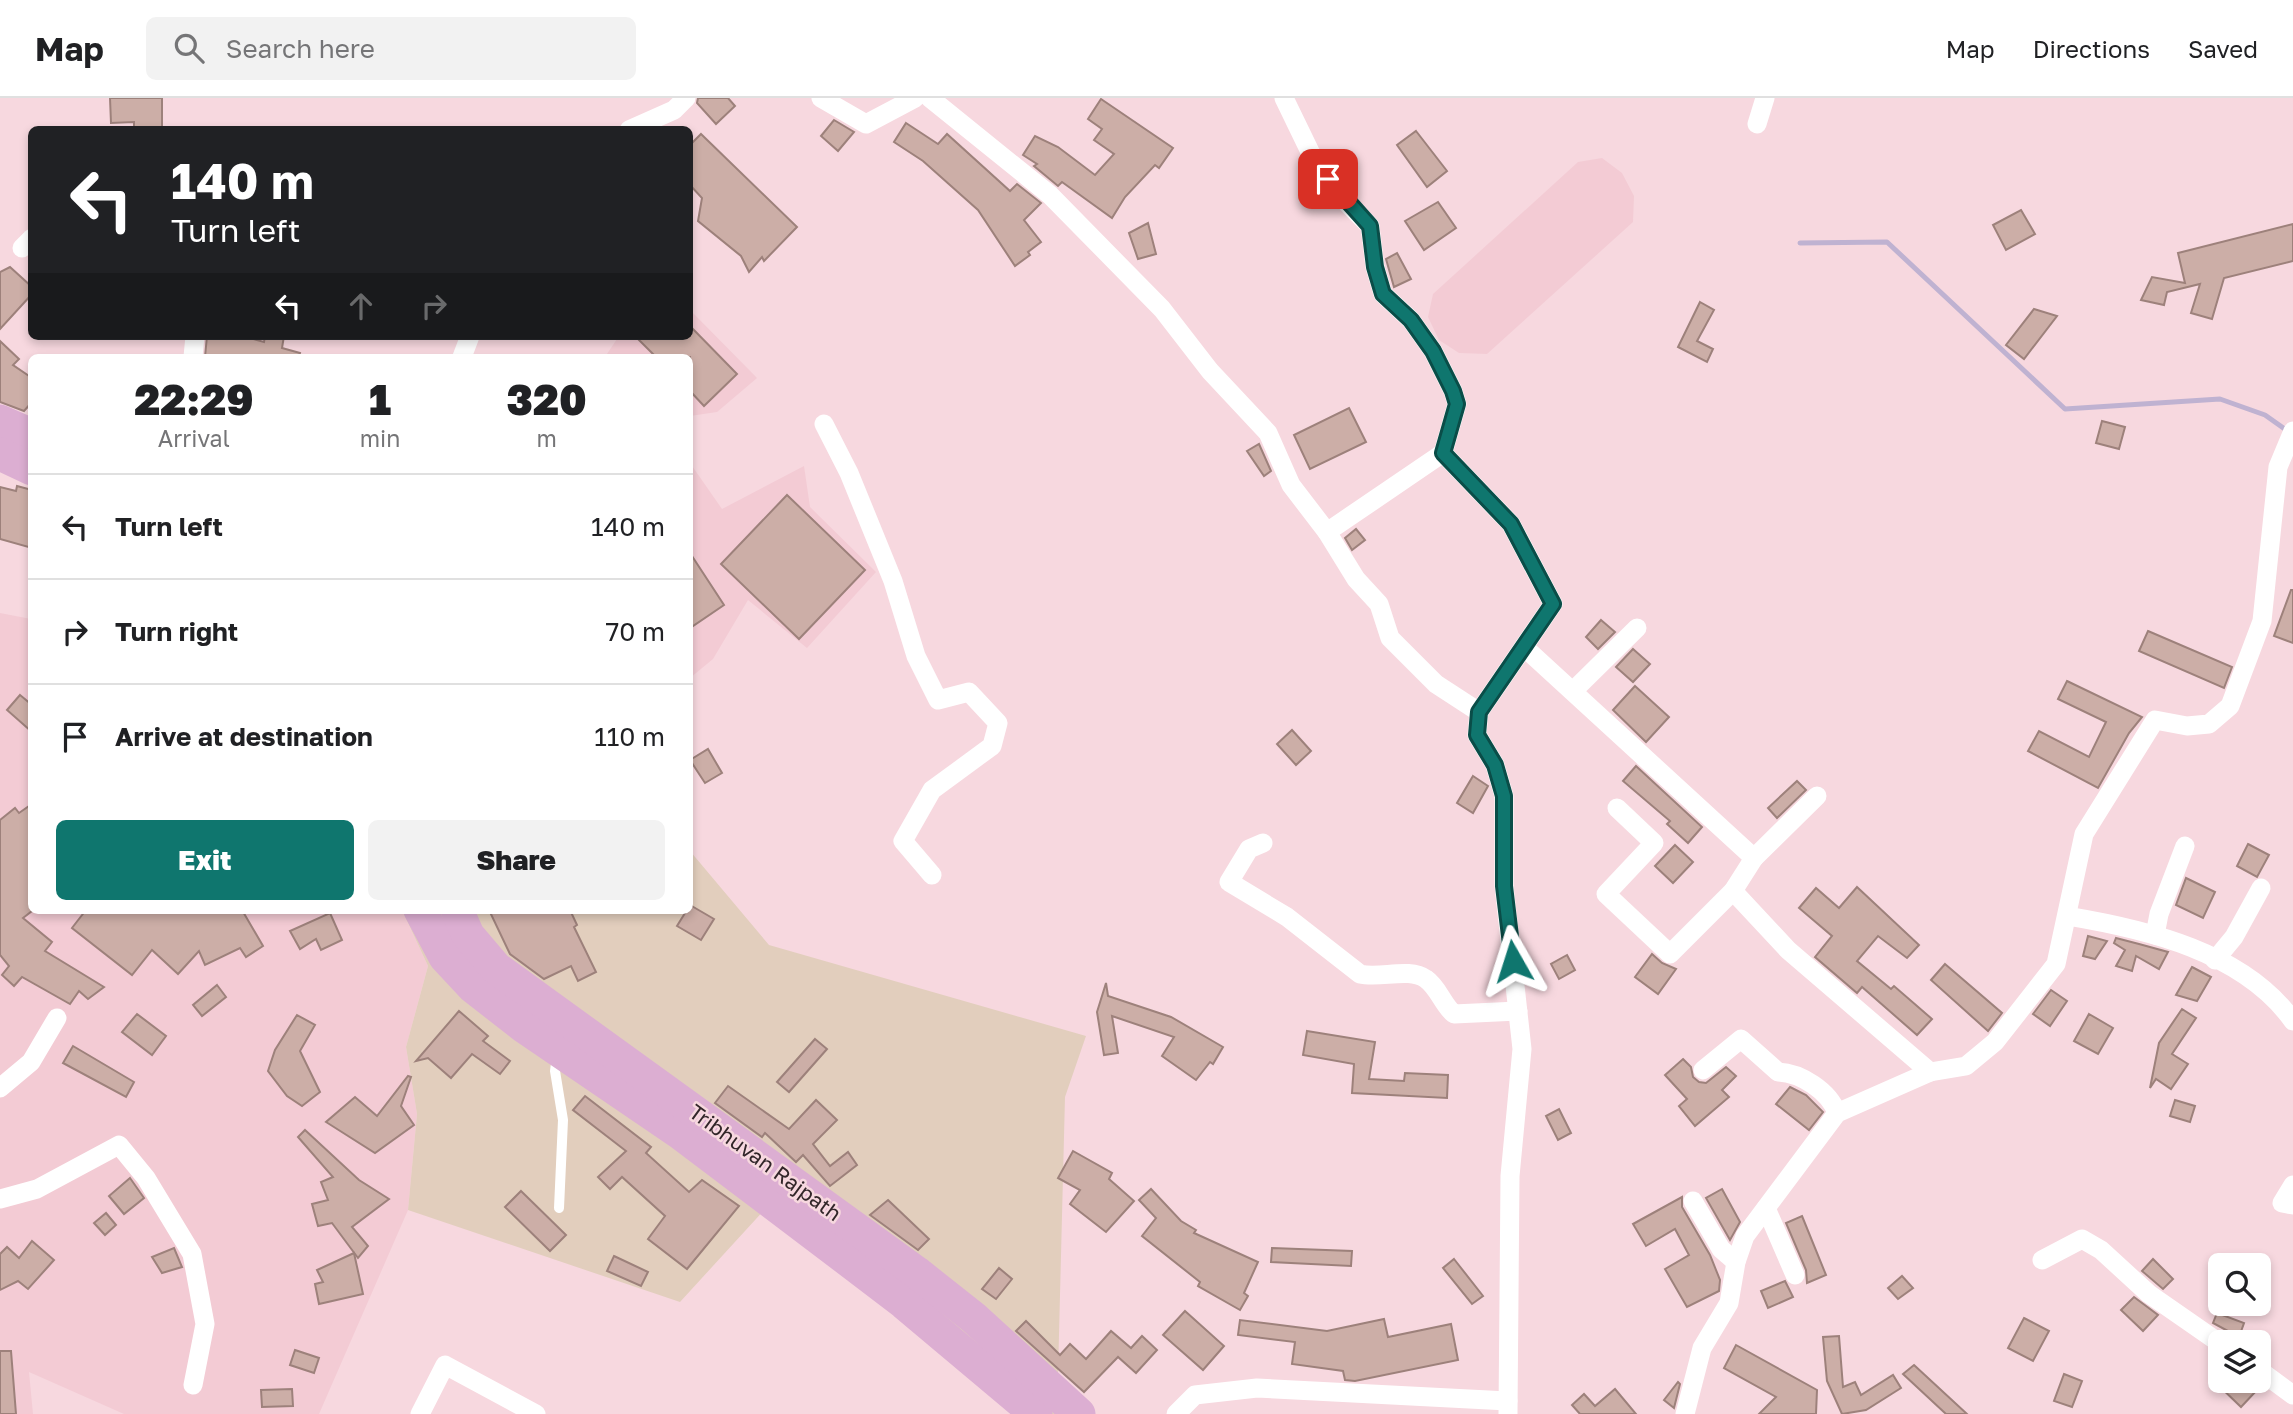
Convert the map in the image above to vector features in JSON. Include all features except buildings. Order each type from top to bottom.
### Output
[{"type":"highway","points":[[0,421],[28,433]]},
{"type":"highway","points":[[0,454],[28,467]]},
{"type":"highway","name":"Tribhuvan Rajpath","points":[[422,914],[445,957],[473,987],[567,1039],[916,1272],[974,1318],[1079,1414]]},
{"type":"highway","name":"Tribhuvan Rajpath","points":[[459,914],[468,935],[496,968],[567,1039],[680,1133],[904,1303],[1036,1414]]},
{"type":"street","points":[[638,126],[674,110],[686,98]]},
{"type":"street","points":[[821,98],[866,124],[915,98]]},
{"type":"street","points":[[930,98],[1050,195],[1162,309],[1210,371],[1268,433],[1291,485],[1356,579],[1379,604],[1390,638],[1436,684],[1479,712]]},
{"type":"street","points":[[1284,98],[1314,160],[1342,198],[1370,226],[1375,267],[1383,294],[1411,320],[1433,351],[1457,404],[1443,453],[1326,532]]},
{"type":"street","points":[[1757,124],[1765,98]]},
{"type":"street","points":[[824,424],[849,473],[893,581],[916,656],[938,700],[970,692],[998,723],[992,746],[932,790],[903,841],[932,875]]},
{"type":"street","points":[[1685,1414],[1702,1348],[1729,1303],[1736,1262],[1745,1237],[1838,1113],[1930,1072],[1966,1066],[1995,1042],[2056,964],[2084,835],[2155,720],[2187,726],[2208,724],[2230,706],[2262,621],[2278,467],[2292,433]]},
{"type":"street","points":[[1176,1414],[1195,1395],[1257,1388],[1508,1408],[1510,1175],[1522,1049],[1504,886],[1504,796],[1495,765],[1477,735],[1479,712],[1553,604],[1511,524],[1443,453]]},
{"type":"street","points":[[1574,690],[1637,628]]},
{"type":"street","points":[[1524,647],[1574,690],[1754,858]]},
{"type":"street","points":[[1617,808],[1654,843],[1606,894],[1670,954],[1733,891],[1754,858],[1817,796]]},
{"type":"street","points":[[1263,843],[1249,849],[1229,882],[1287,917],[1360,974],[1373,977],[1409,974],[1427,979],[1454,1014],[1518,1011]]},
{"type":"street","points":[[2155,935],[2159,914],[2185,846]]},
{"type":"street","points":[[2215,960],[2234,937],[2261,888]]},
{"type":"street","points":[[1733,891],[1787,950],[1930,1072]]},
{"type":"street","points":[[2067,915],[2155,935],[2215,960],[2258,983],[2293,1021]]},
{"type":"street","points":[[0,1088],[31,1062],[57,1018]]},
{"type":"street","points":[[1703,1070],[1741,1039],[1778,1072],[1791,1072],[1820,1090],[1833,1103],[1838,1113]]},
{"type":"street","points":[[0,1199],[37,1189],[119,1145],[146,1178],[192,1254],[205,1324],[193,1385]]},
{"type":"street","points":[[2293,1185],[2283,1203],[2293,1205]]},
{"type":"street","points":[[1693,1201],[1721,1249],[1736,1262]]},
{"type":"street","points":[[1766,1208],[1795,1275]]},
{"type":"street","points":[[2042,1260],[2082,1239],[2101,1250],[2149,1294],[2208,1335]]},
{"type":"street","points":[[420,1414],[445,1365],[537,1414]]},
{"type":"street","points":[[2271,1379],[2293,1395]]},
{"type":"lane","points":[[559,1208],[563,1120],[555,1071],[567,1039]]},
{"type":"shaded area","points":[[1602,158],[1622,173],[1634,196],[1633,222],[1487,354],[1459,353],[1439,340],[1428,317],[1433,294],[1578,162]]},
{"type":"shaded area","points":[[693,313],[757,378],[717,412],[693,416],[693,354],[607,354],[616,340],[693,340]]},
{"type":"shaded area","points":[[804,466],[810,507],[876,572],[807,648],[748,600],[713,659],[693,676],[693,467],[722,509]]},
{"type":"shaded area","points":[[0,613],[28,618],[28,914],[404,914],[428,966],[406,1047],[417,1114],[408,1210],[319,1414],[124,1414],[29,1372],[33,1414],[0,1414]]},
{"type":"shaded area","points":[[693,855],[769,945],[1086,1036],[1065,1097],[1057,1414],[1023,1414],[766,1208],[680,1302],[408,1210],[417,1114],[406,1047],[428,966],[404,914],[693,914]]},
{"type":"waterway","points":[[1800,243],[1887,242],[2065,409],[2220,399],[2265,415],[2289,432]]},
{"type":"route","points":[[1328,179],[1342,198],[1370,226],[1375,267],[1383,294],[1411,320],[1433,351],[1453,391],[1457,404],[1443,453],[1511,524],[1553,604],[1479,712],[1477,735],[1495,765],[1504,796],[1504,886],[1513,961]]}]
